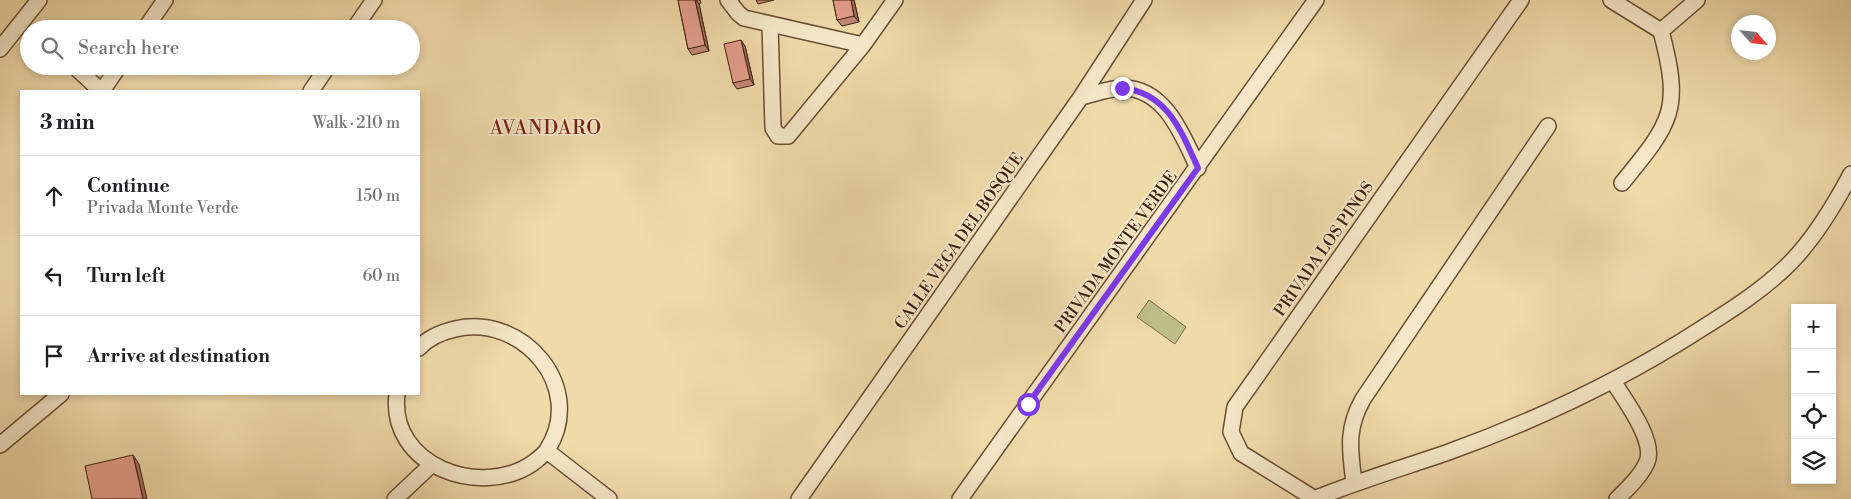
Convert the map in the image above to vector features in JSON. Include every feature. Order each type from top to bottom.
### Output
[{"type":"street","points":[[31,20],[39,0]]},
{"type":"street","points":[[151,20],[165,0]]},
{"type":"street","points":[[360,20],[374,0]]},
{"type":"street","points":[[728,0],[744,18],[863,45]]},
{"type":"street","points":[[770,24],[774,128],[778,136],[788,136],[863,45],[895,0]]},
{"type":"street","name":"CALLE VEGA DEL BOSQUE","points":[[799,499],[1081,97],[1144,0]]},
{"type":"street","name":"PRIVADA MONTE VERDE","points":[[960,499],[1198,168],[1316,0]]},
{"type":"street","name":"PRIVADA LOS PINOS","points":[[1314,499],[1240,453],[1232,432],[1235,407],[1521,0]]},
{"type":"street","points":[[1611,0],[1661,31],[1672,94],[1670,111],[1658,139],[1622,182]]},
{"type":"street","points":[[1661,31],[1697,0]]},
{"type":"street","points":[[0,49],[20,32]]},
{"type":"street","points":[[84,75],[100,90]]},
{"type":"street","points":[[102,90],[113,75]]},
{"type":"street","points":[[312,90],[322,75]]},
{"type":"street","points":[[1081,97],[1122,88],[1138,90],[1154,98],[1167,110],[1198,168]]},
{"type":"street","points":[[1354,483],[1349,439],[1352,421],[1363,399],[1548,126]]},
{"type":"street","points":[[1314,499],[1354,483],[1447,452],[1558,407],[1613,381],[1718,319],[1776,276],[1793,260],[1840,196],[1851,174]]},
{"type":"street","points":[[397,395],[396,404],[399,426],[409,446],[429,467],[454,481],[489,485],[522,474],[547,451],[557,428],[559,403],[553,378],[539,356],[519,338],[494,328],[468,326],[442,332],[420,345]]},
{"type":"street","points":[[1613,381],[1640,425],[1649,452],[1647,461],[1640,474],[1618,499]]},
{"type":"street","points":[[0,445],[60,395]]},
{"type":"street","points":[[547,451],[609,499]]},
{"type":"street","points":[[395,499],[429,467]]},
{"type":"green space","points":[[1149,300],[1186,327],[1175,344],[1137,317]]},
{"type":"building","points":[[678,0],[695,0],[705,45],[688,49]]},
{"type":"building","points":[[833,0],[851,0],[854,16],[837,20]]},
{"type":"building","points":[[741,40],[750,79],[733,83],[724,44]]},
{"type":"building","points":[[133,455],[143,499],[92,499],[85,466]]},
{"type":"district","name":"AVANDARO","points":[[546,128]]},
{"type":"route","points":[[1028,404],[1198,168],[1188,146],[1167,110],[1154,98],[1138,90],[1122,88]]}]
